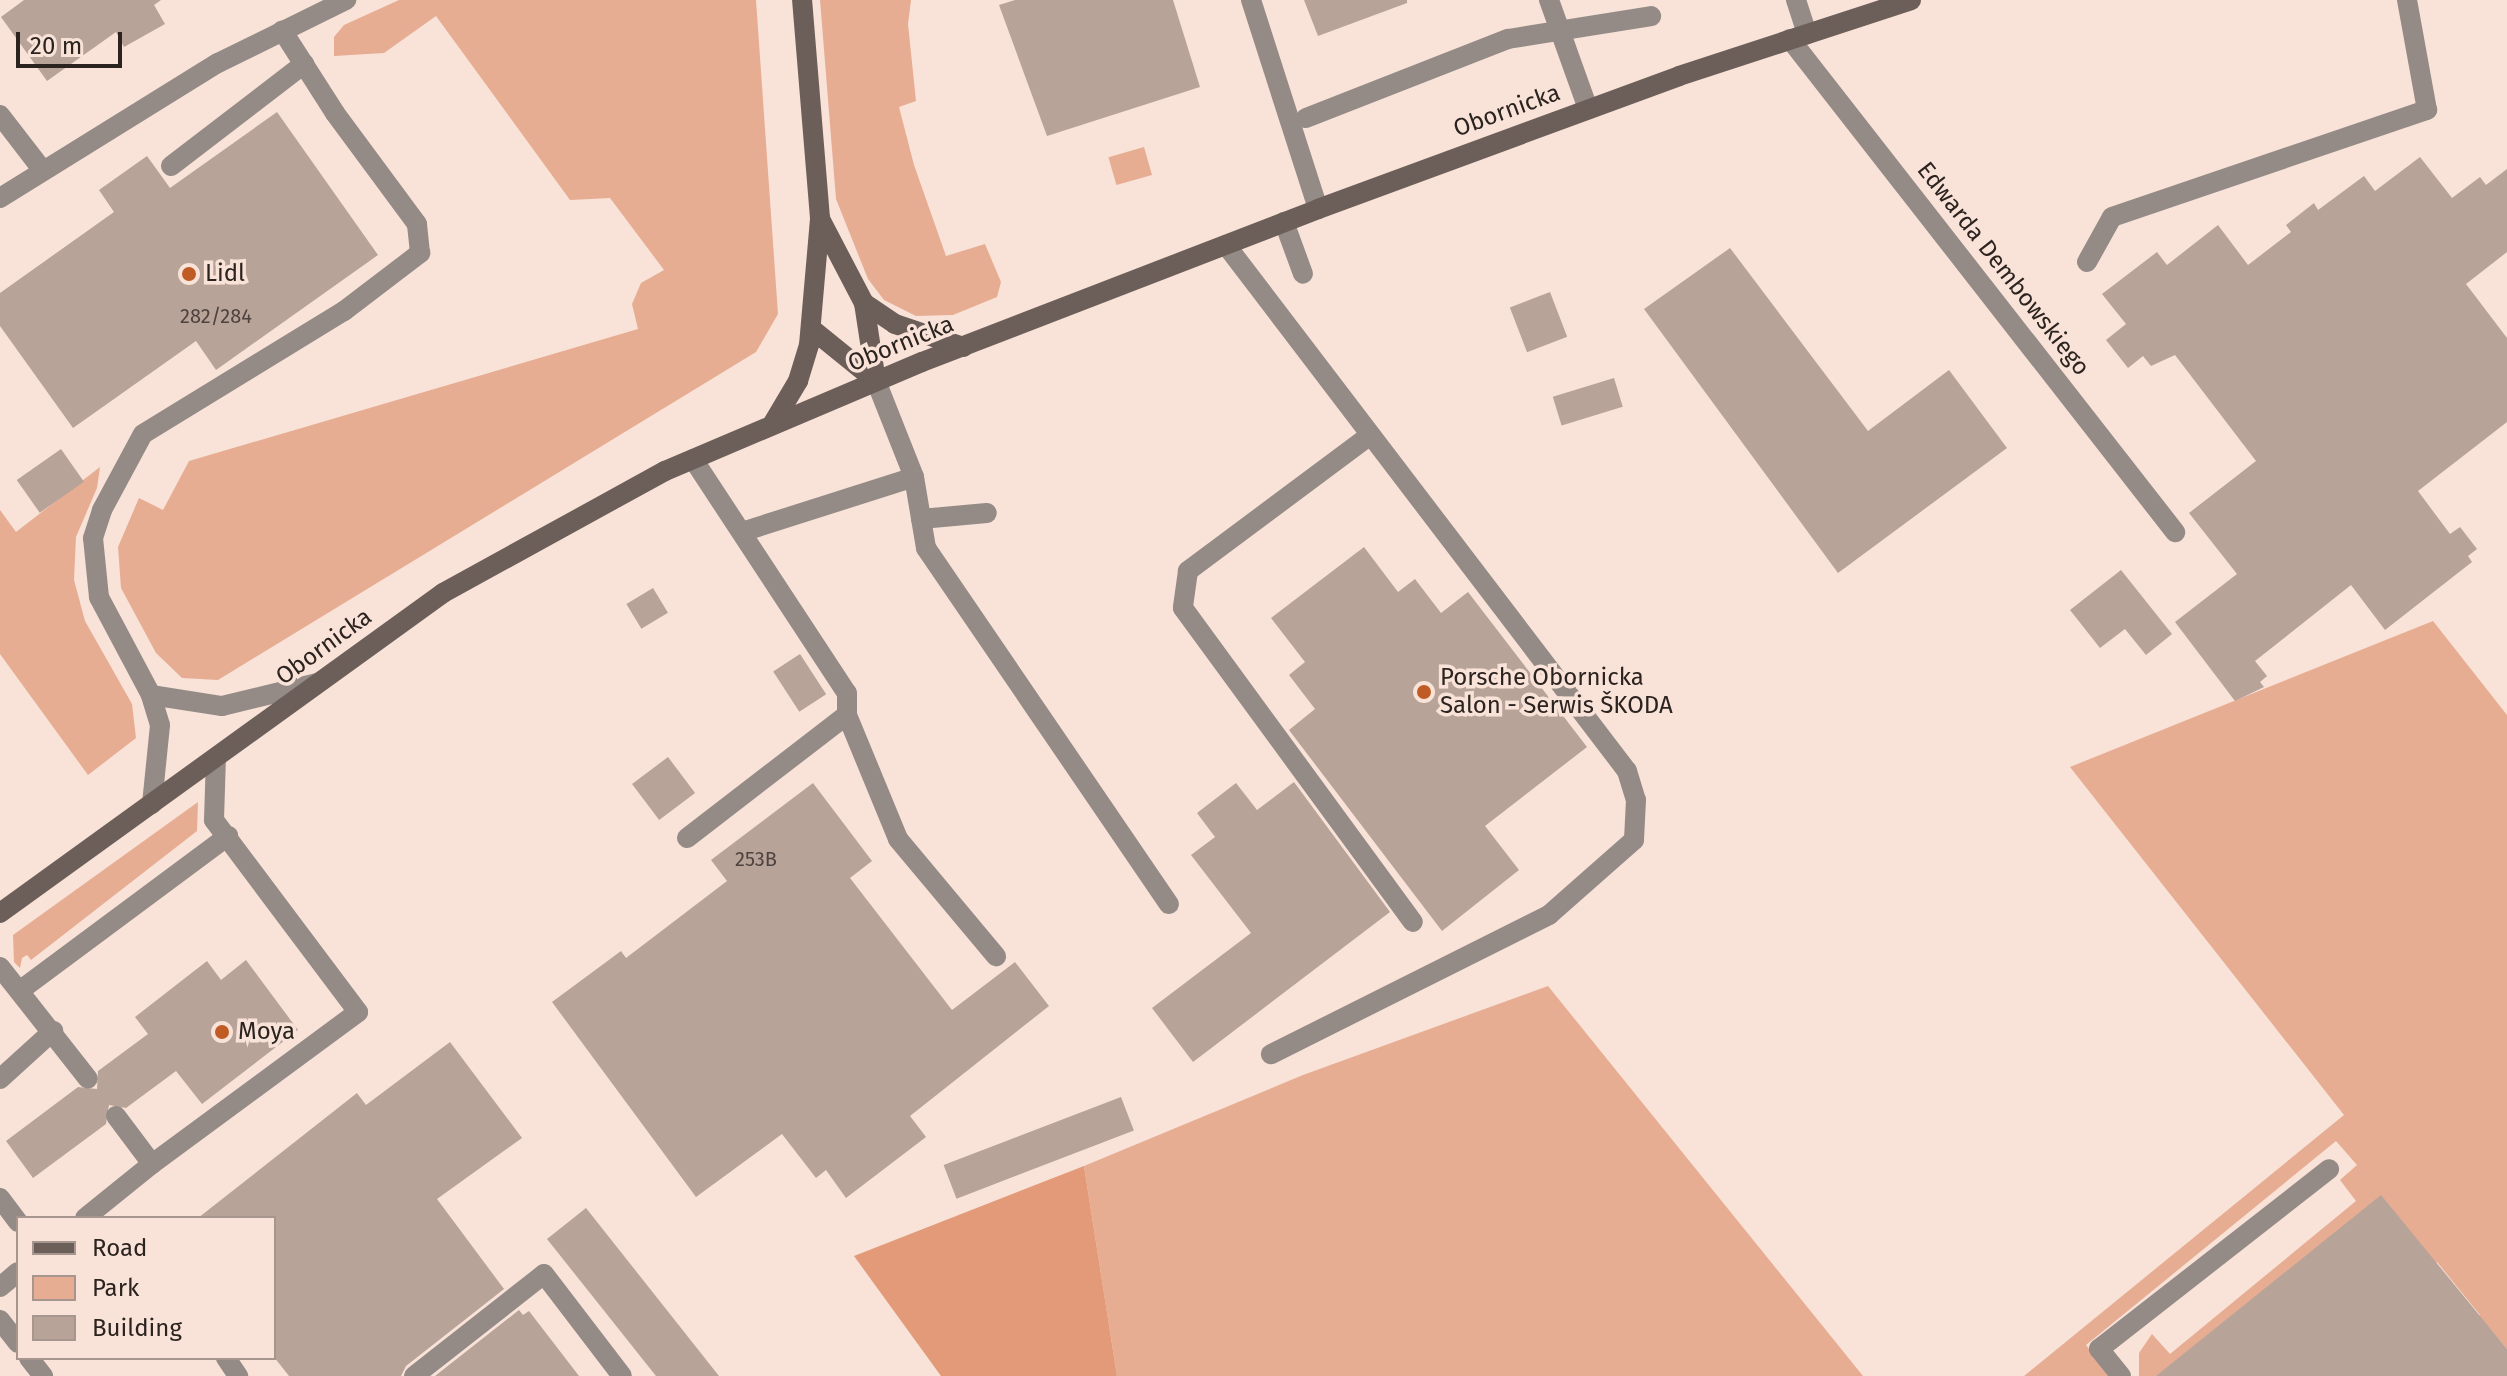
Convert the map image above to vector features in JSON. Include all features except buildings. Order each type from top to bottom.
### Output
[{"type":"main road","points":[[773,423],[798,381],[813,330],[820,218],[802,0]]},
{"type":"main road","name":"Obornicka","points":[[0,913],[317,683],[512,550],[693,459],[876,381],[1318,209],[1588,109],[1911,0]]},
{"type":"main road","points":[[820,218],[864,303],[876,381]]},
{"type":"main road","points":[[864,303],[895,324],[963,347]]},
{"type":"main road","points":[[813,330],[876,381]]},
{"type":"street","points":[[0,198],[41,168],[282,30],[346,0]]},
{"type":"street","points":[[1251,0],[1318,209]]},
{"type":"street","points":[[1549,0],[1588,109]]},
{"type":"street","points":[[1796,0],[1799,36]]},
{"type":"street","points":[[2087,262],[2112,217],[2427,110],[2407,0]]},
{"type":"street","points":[[1306,118],[1508,39],[1651,16]]},
{"type":"street","points":[[152,804],[162,739],[151,695],[99,597],[93,565],[93,538],[102,510],[143,434],[344,311],[420,253],[417,224],[282,30]]},
{"type":"street","name":"Edwarda Dembowskiego","points":[[1799,36],[2175,532]]},
{"type":"street","points":[[171,166],[304,64]]},
{"type":"street","points":[[0,115],[41,168]]},
{"type":"street","points":[[1284,222],[1303,274]]},
{"type":"street","points":[[1226,245],[1627,771],[1636,800],[1634,840],[1549,915],[1271,1054]]},
{"type":"street","points":[[876,381],[914,477],[926,548],[1169,904]]},
{"type":"street","points":[[1369,436],[1188,571],[1183,608],[1413,922]]},
{"type":"street","points":[[693,459],[745,531],[847,693],[847,715],[898,839],[996,956]]},
{"type":"street","points":[[745,531],[914,477]]},
{"type":"street","points":[[921,519],[987,513]]},
{"type":"street","points":[[151,695],[222,706],[317,683]]},
{"type":"street","points":[[687,838],[847,715]]},
{"type":"street","points":[[87,1216],[152,1164],[358,1012],[214,820],[216,758]]},
{"type":"street","points":[[22,989],[228,836]]},
{"type":"street","points":[[0,967],[22,989],[88,1079]]},
{"type":"street","points":[[0,1079],[53,1031]]},
{"type":"street","points":[[116,1116],[152,1164]]},
{"type":"street","points":[[2121,1376],[2099,1349],[2329,1169]]},
{"type":"street","points":[[0,1198],[16,1219]]},
{"type":"street","points":[[0,1287],[16,1274]]},
{"type":"street","points":[[414,1376],[544,1274],[622,1376]]},
{"type":"street","points":[[0,1320],[16,1340]]},
{"type":"street","points":[[31,1360],[43,1376]]},
{"type":"green space","points":[[399,0],[756,0],[778,314],[756,352],[218,680],[182,678],[156,653],[121,588],[118,547],[139,498],[163,510],[189,461],[638,329],[632,304],[641,283],[664,270],[610,198],[570,200],[436,16],[384,53],[334,56],[334,37],[344,25]]},
{"type":"green space","points":[[820,0],[911,0],[908,24],[916,101],[899,107],[914,165],[946,256],[985,244],[1001,282],[997,297],[953,315],[916,316],[884,300],[868,279],[836,199]]},
{"type":"green space","points":[[1144,147],[1152,175],[1116,185],[1108,157]]},
{"type":"green space","points":[[100,467],[97,488],[76,537],[74,580],[85,621],[132,704],[136,738],[88,775],[0,654],[0,510],[16,532]]},
{"type":"green space","points":[[2433,621],[2507,715],[2507,1349],[2492,1331],[2407,1376],[2480,1315],[2437,1262],[2299,1376],[2139,1376],[2139,1353],[2152,1334],[2170,1354],[2356,1201],[2340,1180],[2357,1165],[2336,1141],[2086,1345],[2111,1376],[2024,1376],[2344,1115],[2070,767]]},
{"type":"green space","points":[[198,802],[197,831],[31,960],[27,955],[22,958],[20,968],[14,962],[13,935]]},
{"type":"green space","points":[[1548,986],[1863,1376],[1117,1376],[1084,1166],[1303,1075]]},
{"type":"shaded area","points":[[1084,1166],[1117,1376],[941,1376],[854,1256]]},
{"type":"place","name":"Lidl","points":[[189,274]]},
{"type":"place","name":"Porsche Obornicka Salon - Serwis ŠKODA","points":[[1424,692]]},
{"type":"place","name":"Moya","points":[[222,1032]]}]
